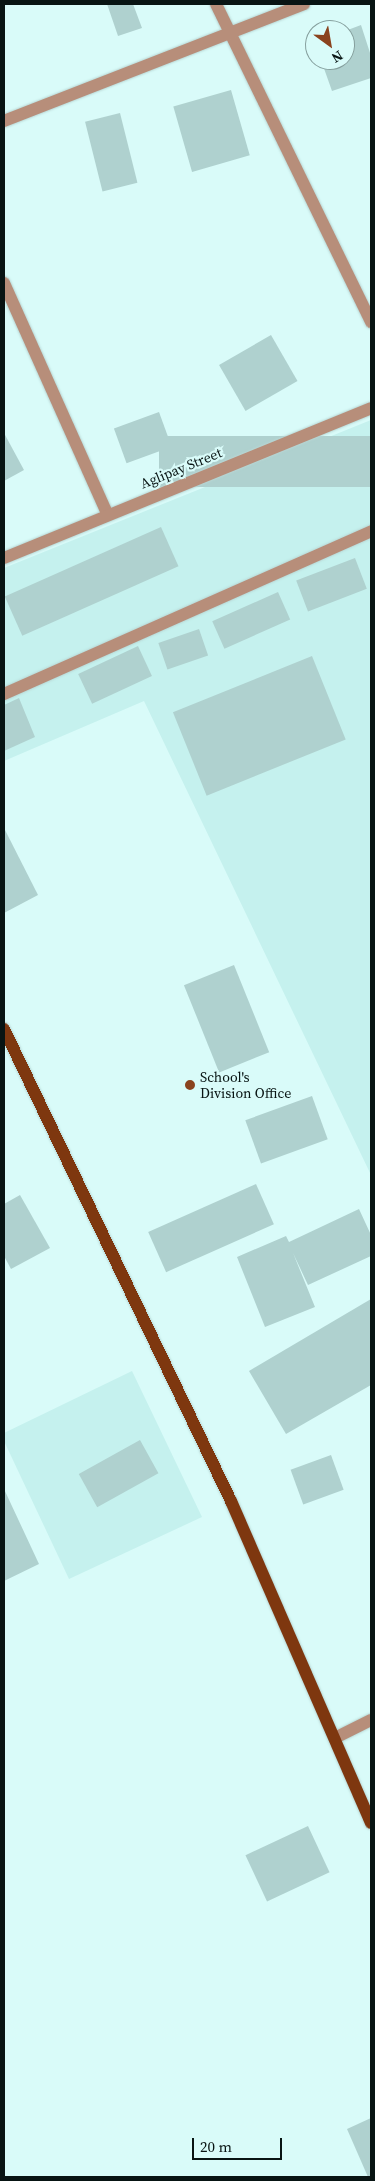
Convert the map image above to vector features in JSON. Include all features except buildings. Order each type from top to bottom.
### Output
[{"type":"main road","points":[[4,1029],[231,1501],[371,1823]]},
{"type":"street","points":[[216,4],[371,322]]},
{"type":"street","points":[[4,120],[304,4]]},
{"type":"street","points":[[4,283],[107,514]]},
{"type":"street","name":"Aglipay Street","points":[[4,558],[107,514],[371,408]]},
{"type":"street","points":[[4,694],[371,531]]},
{"type":"street","points":[[335,1738],[371,1720]]},
{"type":"shaded area","points":[[371,420],[371,1175],[144,701],[4,761],[4,568]]},
{"type":"shaded area","points":[[132,1371],[202,1517],[69,1579],[4,1441],[4,1433]]},
{"type":"place","name":"School's Division Office","points":[[190,1085]]}]
